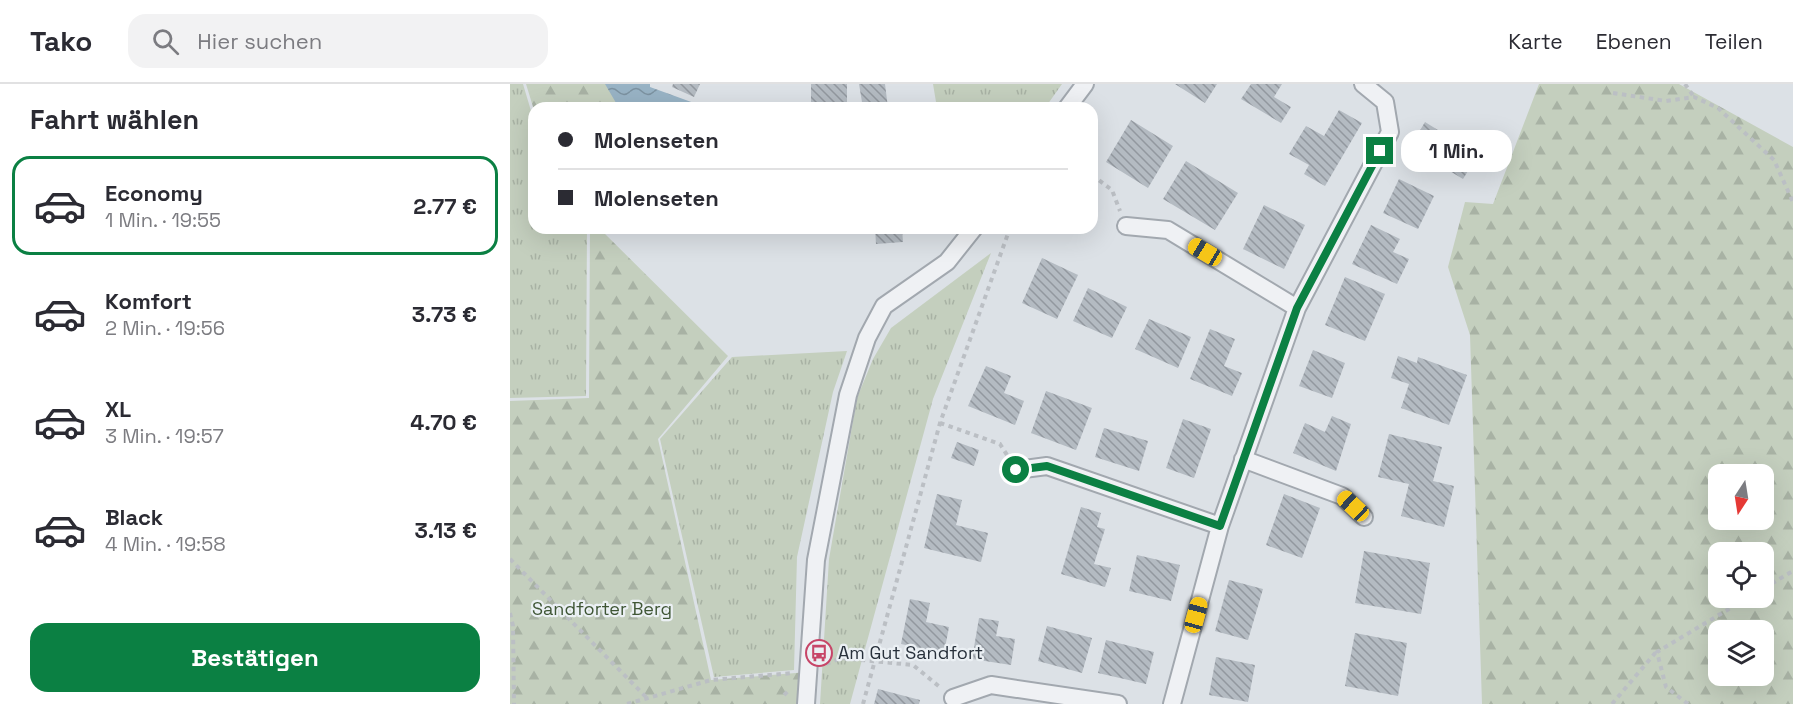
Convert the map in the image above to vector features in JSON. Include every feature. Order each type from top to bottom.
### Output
[{"type":"street","points":[[1072,102],[1085,84]]},
{"type":"street","points":[[1172,704],[1220,526],[1297,308],[1390,132],[1385,102],[1363,84]]},
{"type":"street","points":[[1126,226],[1168,230],[1297,308]]},
{"type":"street","points":[[807,704],[816,560],[848,395],[867,338],[884,306],[947,262],[969,234]]},
{"type":"street","points":[[1243,459],[1342,496],[1365,517]]},
{"type":"street","points":[[1016,470],[1047,466],[1220,526]]},
{"type":"street","points":[[953,698],[991,685],[1118,704]]},
{"type":"path","points":[[1685,84],[1694,97],[1718,108],[1774,160],[1793,202]]},
{"type":"path","points":[[1613,93],[1666,101],[1694,97]]},
{"type":"path","points":[[1098,180],[1112,190],[1126,226]]},
{"type":"path","points":[[863,704],[940,423],[1008,234]]},
{"type":"path","points":[[940,423],[1000,444],[1016,470]]},
{"type":"path","points":[[510,559],[648,698]]},
{"type":"path","points":[[1774,582],[1793,571]]},
{"type":"path","points":[[1612,704],[1657,651],[1730,608]]},
{"type":"path","points":[[510,613],[513,626],[514,704]]},
{"type":"path","points":[[1657,651],[1666,687],[1688,704]]},
{"type":"path","points":[[627,704],[711,680],[808,672],[841,658],[913,665],[953,698]]},
{"type":"green space","points":[[510,84],[523,84],[528,102],[528,234],[587,234],[586,396],[510,398]]},
{"type":"green space","points":[[526,84],[619,84],[626,100],[620,102],[532,102]]},
{"type":"green space","points":[[933,84],[1062,84],[1049,102],[936,102]]},
{"type":"green space","points":[[1539,84],[1679,84],[1793,147],[1793,704],[1482,704],[1470,335],[1448,267],[1465,202],[1493,204]]},
{"type":"green space","name":"Sandforter Berg","points":[[590,234],[605,234],[728,356],[658,439],[711,680],[808,672],[806,704],[510,704],[510,401],[589,398]]},
{"type":"green space","points":[[991,253],[933,399],[850,704],[820,704],[829,559],[857,398],[873,359],[891,328]]},
{"type":"green space","points":[[847,351],[833,392],[797,557],[794,670],[714,677],[660,439],[732,357]]},
{"type":"water","points":[[605,84],[650,84],[650,87],[691,102],[616,102]]},
{"type":"building","points":[[673,84],[700,84],[694,97],[672,87]]},
{"type":"building","points":[[811,84],[847,84],[847,102],[811,102]]},
{"type":"building","points":[[859,84],[885,84],[887,102],[862,102]]},
{"type":"building","points":[[1175,84],[1217,84],[1205,103]]},
{"type":"building","points":[[1251,84],[1282,84],[1274,97],[1291,107],[1281,123],[1241,99]]},
{"type":"building","points":[[1339,110],[1362,123],[1325,186],[1304,174],[1309,165],[1289,154],[1306,126],[1324,136]]},
{"type":"building","points":[[1131,120],[1173,146],[1148,188],[1106,162]]},
{"type":"building","points":[[1425,122],[1478,155],[1463,179],[1410,147]]},
{"type":"building","points":[[1186,161],[1238,193],[1215,230],[1163,199]]},
{"type":"building","points":[[1399,179],[1434,196],[1418,229],[1383,213]]},
{"type":"building","points":[[1264,205],[1305,225],[1284,269],[1243,249]]},
{"type":"building","points":[[1371,225],[1400,239],[1393,252],[1409,259],[1397,284],[1352,264]]},
{"type":"building","points":[[875,234],[902,234],[903,242],[876,244]]},
{"type":"building","points":[[1042,258],[1078,275],[1057,319],[1022,303]]},
{"type":"building","points":[[1345,277],[1385,294],[1365,341],[1325,325]]},
{"type":"building","points":[[1088,288],[1127,307],[1112,338],[1073,321]]},
{"type":"building","points":[[1149,319],[1191,337],[1178,368],[1135,349]]},
{"type":"building","points":[[1210,329],[1235,339],[1224,366],[1242,373],[1232,396],[1190,379]]},
{"type":"building","points":[[1313,350],[1345,363],[1332,398],[1299,386]]},
{"type":"building","points":[[1398,356],[1417,363],[1418,357],[1467,375],[1449,425],[1401,408],[1409,384],[1391,378]]},
{"type":"building","points":[[986,366],[1011,376],[1004,393],[1024,401],[1015,425],[968,406]]},
{"type":"building","points":[[1046,391],[1092,408],[1076,450],[1031,433]]},
{"type":"building","points":[[1332,416],[1351,424],[1336,471],[1293,453],[1305,423],[1325,432]]},
{"type":"building","points":[[1183,419],[1211,429],[1194,478],[1166,468]]},
{"type":"building","points":[[1104,428],[1148,441],[1139,471],[1095,457]]},
{"type":"building","points":[[1389,434],[1442,447],[1433,481],[1454,486],[1444,527],[1401,516],[1409,484],[1378,477]]},
{"type":"building","points":[[957,442],[979,450],[974,466],[951,458]]},
{"type":"building","points":[[937,494],[962,500],[956,525],[988,533],[981,562],[924,548]]},
{"type":"building","points":[[1284,494],[1320,508],[1302,558],[1266,545]]},
{"type":"building","points":[[1081,507],[1101,513],[1097,527],[1105,529],[1094,564],[1111,568],[1105,587],[1061,574]]},
{"type":"building","points":[[1364,551],[1430,563],[1421,614],[1355,603]]},
{"type":"building","points":[[1137,555],[1180,565],[1171,601],[1129,591]]},
{"type":"building","points":[[1229,580],[1263,589],[1248,640],[1215,631]]},
{"type":"building","points":[[910,599],[930,603],[926,622],[949,627],[944,653],[901,644]]},
{"type":"building","points":[[979,618],[999,621],[996,636],[1015,639],[1011,665],[972,659]]},
{"type":"building","points":[[1047,626],[1092,638],[1082,673],[1038,661]]},
{"type":"building","points":[[1355,633],[1407,643],[1398,696],[1345,686]]},
{"type":"building","points":[[1106,640],[1154,652],[1146,684],[1098,673]]},
{"type":"building","points":[[1216,657],[1255,665],[1248,702],[1209,695]]},
{"type":"building","points":[[878,689],[920,700],[919,704],[874,704]]},
{"type":"place","name":"Am Gut Sandfort","points":[[819,653]]},
{"type":"route","points":[[1016,470],[1047,466],[1220,526],[1297,308],[1380,151]]}]
